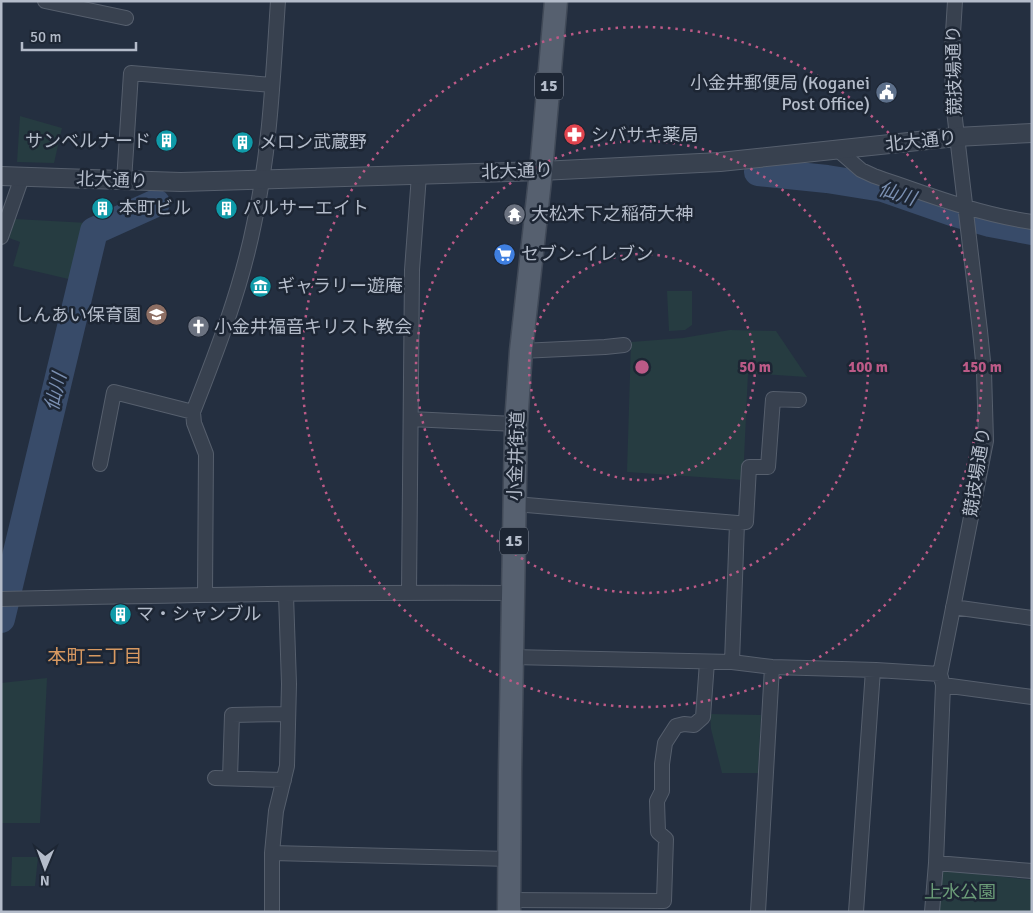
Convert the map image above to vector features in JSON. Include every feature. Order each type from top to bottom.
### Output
[{"type":"main road","name":"小金井街道","points":[[509,906],[516,424],[521,351],[541,171],[556,1]]},
{"type":"street","points":[[45,1],[87,5],[126,18]]},
{"type":"street","points":[[205,594],[206,454],[194,423],[193,412],[217,351],[246,260],[262,180],[269,128],[278,1]]},
{"type":"street","name":"競技場通り","points":[[932,912],[936,863],[942,680],[953,607],[986,440],[984,371],[956,137],[951,70],[954,1]]},
{"type":"street","points":[[124,181],[131,73],[272,85]]},
{"type":"street","name":"北大通り","points":[[1,176],[181,182],[541,171],[720,162],[956,137],[1032,133]]},
{"type":"street","points":[[838,150],[861,170],[965,207],[1006,219],[1032,222]]},
{"type":"street","points":[[409,593],[412,270],[419,175]]},
{"type":"street","points":[[1,237],[22,177]]},
{"type":"street","points":[[521,351],[605,348],[624,345]]},
{"type":"street","points":[[100,464],[114,392],[193,412]]},
{"type":"street","points":[[515,504],[737,523],[746,522],[749,467],[768,467],[773,399],[799,400]]},
{"type":"street","points":[[411,419],[516,424]]},
{"type":"street","points":[[732,662],[737,523]]},
{"type":"street","points":[[1,598],[205,594],[514,593]]},
{"type":"street","points":[[272,912],[272,853],[276,812],[287,766],[286,595]]},
{"type":"street","points":[[953,607],[1032,618]]},
{"type":"street","points":[[512,657],[732,662],[772,667],[873,670],[942,680],[1032,697]]},
{"type":"street","points":[[509,906],[664,901],[666,839],[658,832],[658,801],[662,790],[662,764],[666,743],[676,726],[694,724],[703,717],[707,662]]},
{"type":"street","points":[[758,912],[772,667]]},
{"type":"street","points":[[856,912],[873,670]]},
{"type":"street","points":[[230,778],[232,715],[288,714]]},
{"type":"street","points":[[215,778],[284,780]]},
{"type":"street","points":[[272,853],[510,860]]},
{"type":"street","points":[[936,863],[1032,871]]},
{"type":"green space","points":[[20,116],[62,128],[54,163],[17,162]]},
{"type":"green space","points":[[15,219],[88,223],[73,280],[13,266],[20,242],[9,238]]},
{"type":"green space","points":[[667,291],[692,291],[692,325],[685,330],[669,331]]},
{"type":"green space","points":[[730,330],[776,331],[807,377],[748,373],[743,480],[627,472],[631,342],[683,338]]},
{"type":"green space","points":[[47,678],[40,823],[1,823],[1,683]]},
{"type":"green space","points":[[710,714],[761,715],[758,773],[722,773],[711,729]]},
{"type":"green space","points":[[12,857],[38,857],[35,886],[11,886]]},
{"type":"green space","name":"上水公園","points":[[942,870],[1032,880],[1032,912],[938,912]]},
{"type":"waterway","name":"仙川","points":[[758,172],[827,179],[883,188],[990,223],[1032,231]]},
{"type":"waterway","name":"仙川","points":[[1,619],[94,231],[156,203]]},
{"type":"place","name":"小金井郵便局 (Koganei Post Office)","points":[[886,93]]},
{"type":"place","name":"シバサキ薬局","points":[[575,135]]},
{"type":"place","name":"サンベルナード","points":[[167,141]]},
{"type":"place","name":"メロン武蔵野","points":[[243,142]]},
{"type":"place","name":"本町ビル","points":[[103,208]]},
{"type":"place","name":"パルサーエイト","points":[[227,208]]},
{"type":"place","name":"大松木下之稲荷大神","points":[[515,214]]},
{"type":"place","name":"セブン-イレブン","points":[[505,254]]},
{"type":"place","name":"ギャラリー遊庵","points":[[261,286]]},
{"type":"place","name":"しんあい保育園","points":[[157,315]]},
{"type":"place","name":"小金井福音キリスト教会","points":[[198,327]]},
{"type":"place","name":"マ・シャンブル","points":[[120,614]]},
{"type":"district","name":"本町三丁目","points":[[95,657]]}]
